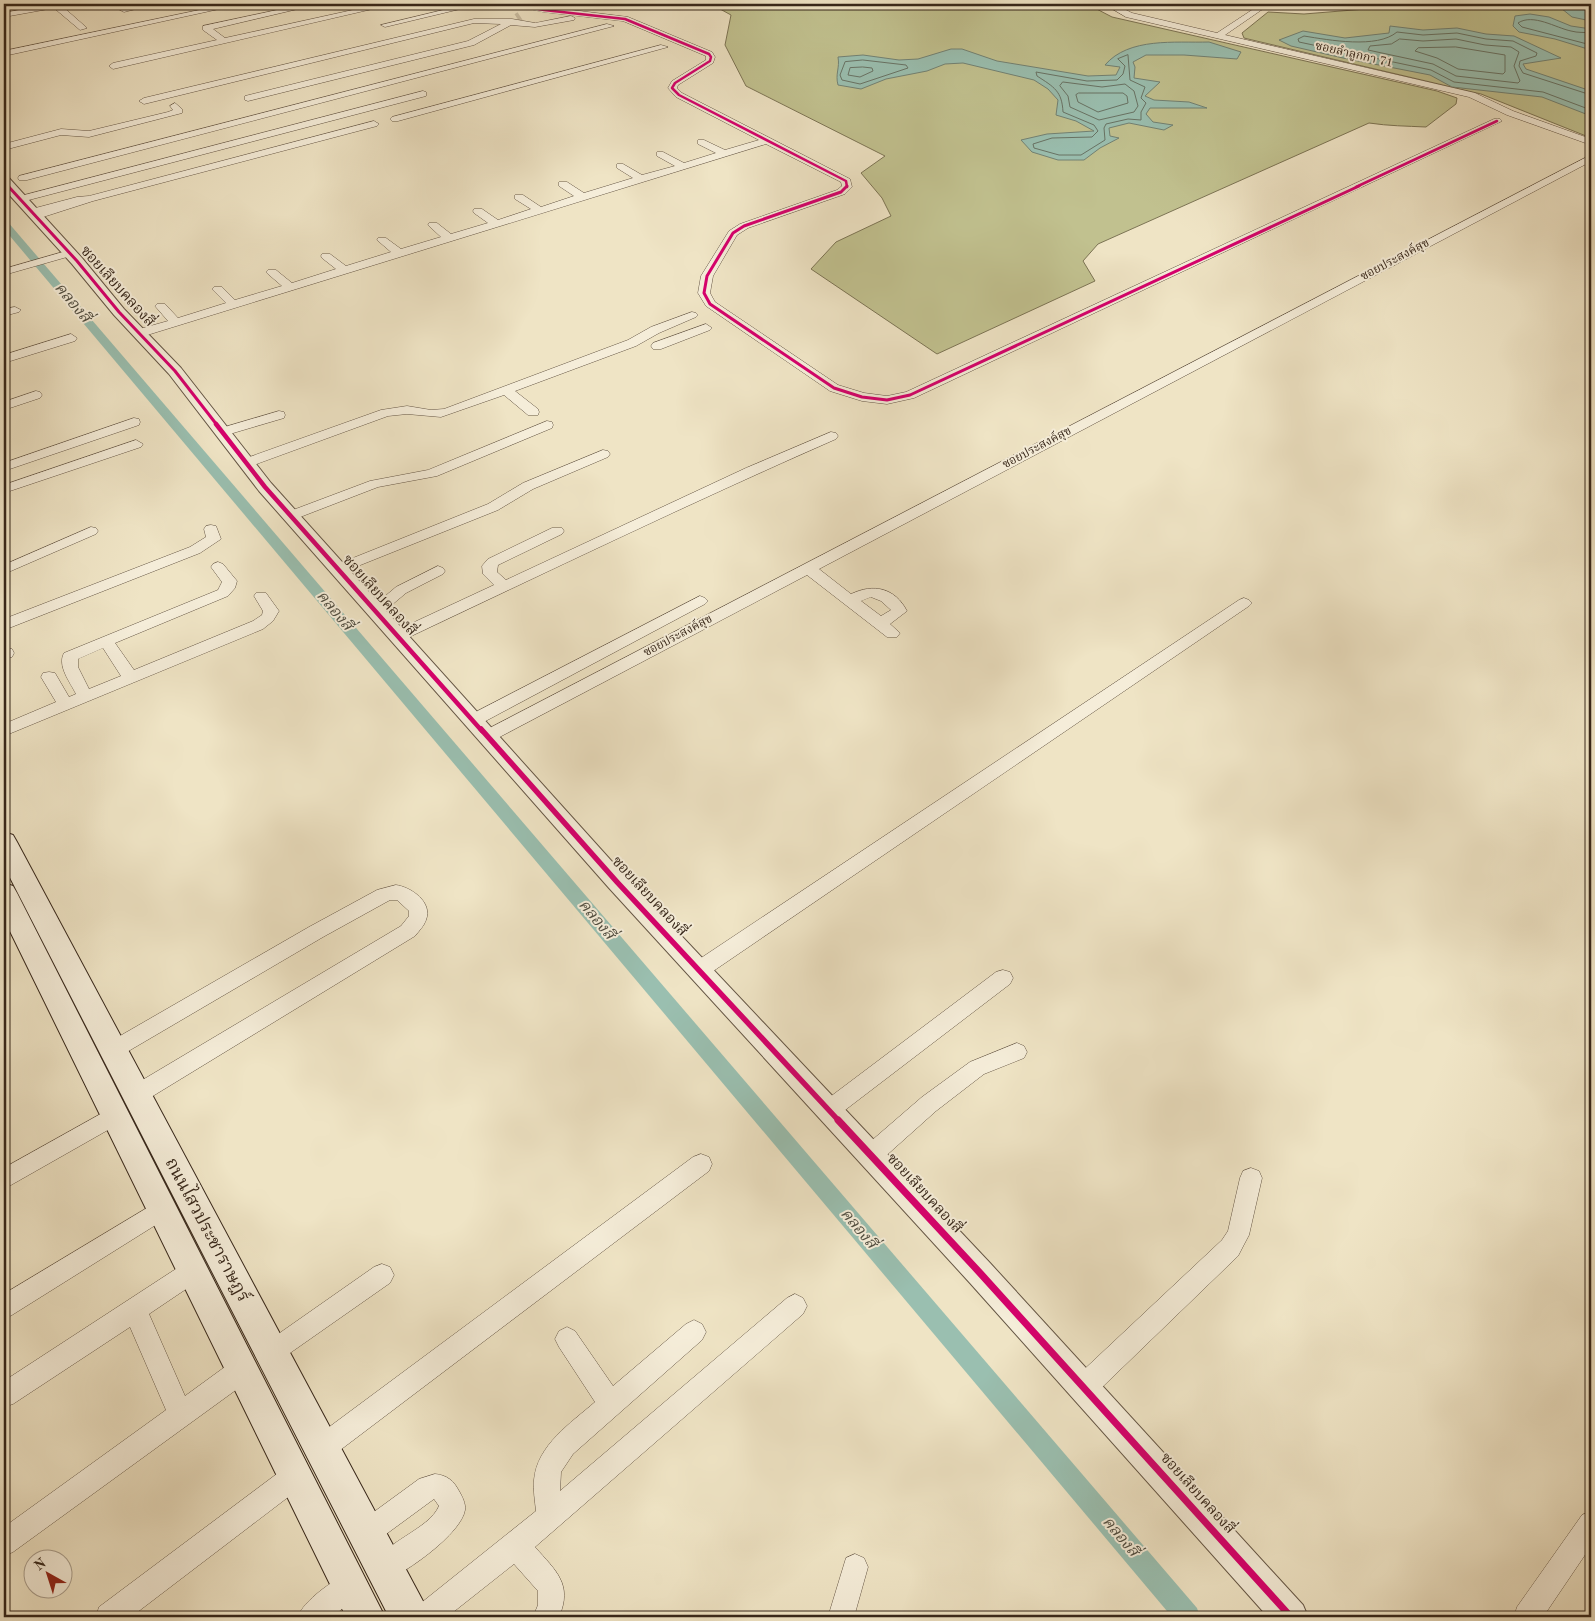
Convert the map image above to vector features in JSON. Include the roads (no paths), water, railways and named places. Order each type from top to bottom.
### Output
[{"type":"main road","name":"ถนนไสวประชาราษฎร์","points":[[4,842],[113,1050],[125,1105],[162,1209],[366,1617]]},
{"type":"main road","name":"ถนนไสวประชาราษฎร์","points":[[7,909],[272,1352],[410,1617]]},
{"type":"street","points":[[4,15],[58,4],[83,28]]},
{"type":"street","points":[[124,10],[152,4]]},
{"type":"street","points":[[4,45],[196,4]]},
{"type":"street","points":[[4,54],[238,4]]},
{"type":"street","points":[[206,28],[316,4]]},
{"type":"street","points":[[113,66],[390,4]]},
{"type":"street","points":[[385,25],[462,5],[477,4]]},
{"type":"street","points":[[512,4],[625,19],[708,54],[711,57],[710,61],[675,83],[672,88],[679,95],[846,181],[847,187],[842,192],[756,221],[733,233],[707,276],[704,293],[710,304],[834,388],[886,400],[910,395],[1497,121],[1506,112]]},
{"type":"street","name":"ซอยลำลูกกา 71","points":[[1108,4],[1129,16],[1472,95],[1506,112],[1591,142]]},
{"type":"street","points":[[1217,37],[1266,4]]},
{"type":"street","points":[[248,98],[479,40],[534,8]]},
{"type":"street","points":[[190,14],[223,41]]},
{"type":"street","points":[[23,197],[248,98],[474,21],[486,20],[535,26],[570,18],[596,21],[611,26],[447,69],[248,98],[144,101]]},
{"type":"street","points":[[23,197],[81,204],[89,199],[374,124],[380,126],[390,125],[396,122],[395,118],[664,47]]},
{"type":"street","points":[[423,55],[447,69]]},
{"type":"street","points":[[23,197],[423,94]]},
{"type":"street","points":[[4,147],[61,132],[86,135],[107,130],[179,111],[174,106]]},
{"type":"street","points":[[1497,121],[1534,122]]},
{"type":"street","points":[[140,333],[768,140]]},
{"type":"street","points":[[701,142],[723,153]]},
{"type":"street","points":[[660,154],[683,166]]},
{"type":"street","name":"ซอยประสงค์สุข","points":[[481,728],[808,568],[1585,161]]},
{"type":"street","points":[[620,166],[641,179]]},
{"type":"street","points":[[563,184],[582,197]]},
{"type":"street","name":"ซอยเลียบคลองสี่","points":[[23,197],[64,255],[175,371],[290,516],[617,882],[871,1155],[1291,1617]]},
{"type":"street","points":[[519,198],[539,210]]},
{"type":"street","points":[[478,211],[496,223]]},
{"type":"street","points":[[433,225],[449,238]]},
{"type":"street","points":[[382,240],[399,254]]},
{"type":"street","points":[[4,272],[64,255]]},
{"type":"street","points":[[326,256],[344,270]]},
{"type":"street","points":[[272,272],[290,287]]},
{"type":"street","points":[[218,289],[234,304]]},
{"type":"street","points":[[161,306],[175,322]]},
{"type":"street","points":[[246,462],[374,416],[404,410],[437,415],[632,343],[655,330],[692,315]]},
{"type":"street","points":[[657,346],[706,328]]},
{"type":"street","points":[[644,337],[673,356]]},
{"type":"street","points":[[4,359],[71,338]]},
{"type":"street","points":[[505,390],[533,412]]},
{"type":"street","points":[[4,406],[36,395]]},
{"type":"street","points":[[223,432],[279,415]]},
{"type":"street","points":[[4,467],[134,422]]},
{"type":"street","points":[[290,516],[375,484],[432,473],[547,425]]},
{"type":"street","points":[[398,636],[751,471],[831,436]]},
{"type":"street","points":[[4,489],[136,444]]},
{"type":"street","points":[[338,568],[493,507],[528,486],[603,454]]},
{"type":"street","points":[[4,625],[195,550],[214,539],[211,529]]},
{"type":"street","points":[[4,570],[92,531]]},
{"type":"street","points":[[505,587],[490,574],[489,566],[493,562],[556,531]]},
{"type":"street","points":[[84,696],[70,667],[70,657],[223,592],[228,588],[230,581],[218,567]]},
{"type":"street","points":[[808,568],[850,601],[886,629],[899,611],[898,607],[885,596],[876,592],[869,592],[850,601]]},
{"type":"street","points":[[376,611],[401,590],[438,571]]},
{"type":"street","points":[[5,725],[65,704],[258,625],[268,618],[271,611],[261,596]]},
{"type":"street","points":[[481,728],[700,601]]},
{"type":"street","points":[[699,970],[1244,603]]},
{"type":"street","points":[[110,647],[130,677]]},
{"type":"street","points":[[48,678],[65,704]]},
{"type":"street","points":[[4,1179],[408,931],[418,918],[418,908],[403,893],[394,891],[384,895],[316,932],[113,1050]]},
{"type":"street","points":[[829,1110],[1003,978]]},
{"type":"street","points":[[871,1155],[929,1104],[977,1068],[1017,1052]]},
{"type":"street","points":[[322,1448],[702,1164]]},
{"type":"street","points":[[1084,1388],[1230,1248],[1238,1235],[1251,1178]]},
{"type":"street","points":[[4,1306],[162,1209]]},
{"type":"street","points":[[4,1395],[193,1271]]},
{"type":"street","points":[[272,1352],[382,1275]]},
{"type":"street","points":[[426,1617],[516,1546],[795,1306]]},
{"type":"street","points":[[135,1310],[180,1413]]},
{"type":"street","points":[[550,1516],[546,1475],[551,1462],[564,1445],[694,1332]]},
{"type":"street","points":[[567,1340],[611,1404]]},
{"type":"street","points":[[4,1543],[180,1413],[242,1370]]},
{"type":"street","points":[[109,1617],[295,1476]]},
{"type":"street","points":[[366,1534],[428,1488],[436,1486],[443,1488],[453,1504],[451,1513],[440,1525],[385,1568]]},
{"type":"street","points":[[1527,1617],[1591,1524]]},
{"type":"street","points":[[516,1546],[551,1586],[551,1605],[546,1617]]},
{"type":"street","points":[[840,1617],[855,1567]]},
{"type":"street","points":[[311,1617],[350,1586]]},
{"type":"water","points":[[1556,4],[1591,4],[1591,21],[1572,17]]},
{"type":"water","points":[[1530,14],[1549,17],[1571,26],[1591,29],[1591,50],[1555,39],[1519,32],[1513,26],[1515,16]]},
{"type":"water","points":[[1390,26],[1423,30],[1457,28],[1486,34],[1514,36],[1561,58],[1523,64],[1526,69],[1591,91],[1591,116],[1542,97],[1452,87],[1430,75],[1291,46],[1279,40],[1303,31],[1345,38],[1389,33]]},
{"type":"water","points":[[1209,42],[1241,52],[1237,59],[1184,55],[1146,55],[1133,62],[1135,67],[1134,78],[1160,82],[1145,96],[1154,100],[1189,102],[1207,108],[1150,108],[1146,114],[1153,122],[1173,125],[1164,130],[1129,123],[1109,128],[1110,136],[1119,138],[1100,148],[1084,160],[1058,160],[1032,152],[1021,140],[1047,134],[1094,131],[1076,121],[1056,115],[1058,100],[1048,89],[1034,80],[963,63],[945,64],[927,71],[886,79],[861,89],[838,85],[837,81],[838,57],[863,55],[899,60],[918,59],[951,49],[962,49],[997,61],[1088,76],[1116,75],[1120,67],[1105,65],[1115,56],[1127,50],[1153,43]]},
{"type":"waterway","name":"คลองสี่","points":[[4,223],[1188,1617]]}]
